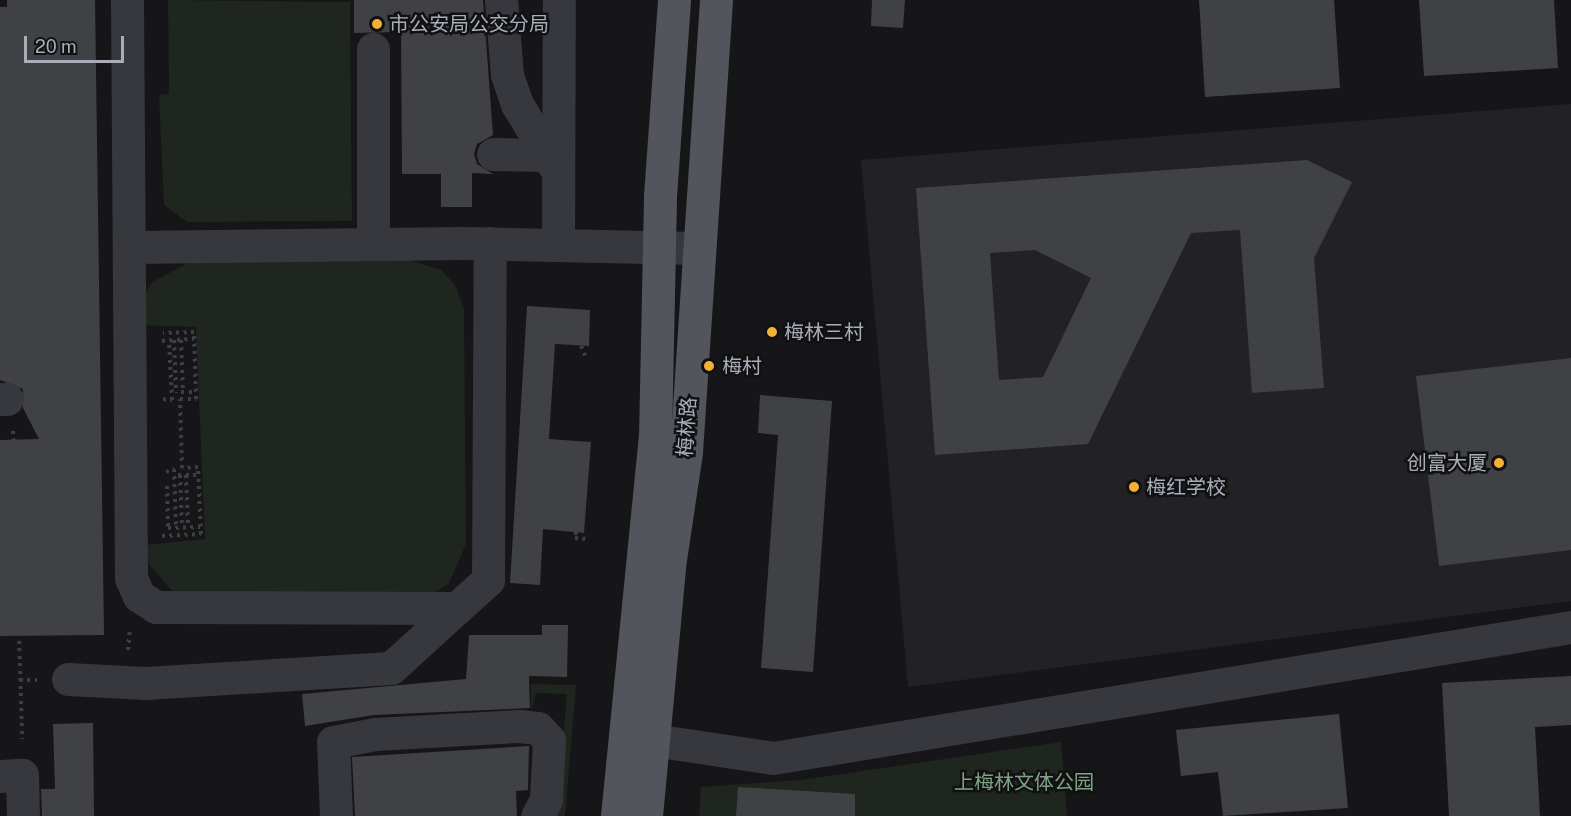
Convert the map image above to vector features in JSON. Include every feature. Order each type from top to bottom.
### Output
[{"type":"main road","name":"梅林路","points":[[616,816],[655,437],[658,246],[674,0]]},
{"type":"main road","name":"梅林路","points":[[646,816],[686,452],[696,248],[716,0]]},
{"type":"street","points":[[127,0],[131,578],[139,596],[156,607],[457,608]]},
{"type":"street","points":[[501,0],[507,75],[553,163]]},
{"type":"street","points":[[558,244],[553,163],[559,0]]},
{"type":"street","points":[[373,49],[373,244]]},
{"type":"street","points":[[493,154],[553,163]]},
{"type":"street","points":[[129,248],[490,243],[696,248]]},
{"type":"street","points":[[68,679],[167,682],[391,668],[488,580],[490,243]]},
{"type":"street","points":[[653,740],[773,758],[1571,627]]},
{"type":"street","points":[[336,816],[333,742],[375,734],[519,726],[538,728],[549,740],[546,800],[537,816]]},
{"type":"street","points":[[0,776],[22,775],[23,816]]},
{"type":"path","points":[[157,333],[194,332],[196,399],[180,399],[182,468],[198,467],[201,534],[165,536]]},
{"type":"path","points":[[166,400],[172,400],[174,393],[169,340],[194,339]]},
{"type":"path","points":[[181,340],[183,392]]},
{"type":"path","points":[[578,354],[583,348],[585,358]]},
{"type":"path","points":[[174,393],[195,392]]},
{"type":"path","points":[[7,407],[22,739]]},
{"type":"path","points":[[179,528],[177,475],[174,469],[166,470],[168,528],[179,528],[188,527],[200,527]]},
{"type":"path","points":[[177,475],[198,475]]},
{"type":"path","points":[[186,475],[188,527]]},
{"type":"path","points":[[576,532],[575,538],[589,539]]},
{"type":"path","points":[[129,630],[129,642]]},
{"type":"path","points":[[20,680],[29,680]]},
{"type":"shaded area","name":"梅红学校","points":[[1571,104],[1571,601],[908,687],[861,160]]},
{"type":"green space","points":[[168,0],[350,2],[352,221],[187,222],[164,205],[159,95],[169,94]]},
{"type":"green space","points":[[405,259],[441,270],[455,285],[464,309],[466,544],[449,583],[431,595],[184,597],[170,589],[149,564],[145,545],[205,539],[196,327],[138,325],[142,298],[152,282],[192,261]]},
{"type":"green space","points":[[531,684],[576,685],[565,816],[556,816],[567,694],[536,693],[531,711]]},
{"type":"green space","name":"上梅林文体公园","points":[[1061,742],[1067,816],[699,816],[701,787],[801,780]]},
{"type":"building","points":[[7,0],[95,0],[104,635],[0,636],[0,440],[39,439],[23,408],[23,389],[0,380],[0,7],[7,7]]},
{"type":"building","points":[[354,0],[483,0],[493,135],[477,144],[474,154],[477,164],[493,174],[472,173],[472,207],[441,207],[441,174],[402,174],[401,32],[354,33]]},
{"type":"building","points":[[872,0],[905,0],[903,28],[871,26]]},
{"type":"building","points":[[1199,0],[1334,0],[1340,88],[1205,97]]},
{"type":"building","points":[[1419,0],[1554,0],[1558,68],[1424,76]]},
{"type":"building","points":[[1307,160],[1352,182],[1314,258],[1324,388],[1252,393],[1240,230],[1191,233],[1088,444],[935,455],[916,188]],"holes":[[[1035,250],[1091,278],[1043,377],[999,380],[990,253]]]},
{"type":"building","points":[[527,306],[590,310],[589,346],[555,344],[549,439],[591,442],[584,533],[543,529],[540,585],[510,583]]},
{"type":"building","name":"创富大厦","points":[[1571,358],[1571,550],[1439,566],[1416,376]]},
{"type":"building","points":[[760,395],[832,401],[813,672],[761,668],[778,435],[758,433]]},
{"type":"building","points":[[542,625],[568,625],[567,677],[529,676],[530,708],[374,715],[305,726],[302,694],[466,679],[469,635],[542,635]]},
{"type":"building","points":[[1571,676],[1571,725],[1535,727],[1540,816],[1449,816],[1442,683]]},
{"type":"building","points":[[1339,714],[1348,808],[1223,816],[1218,772],[1181,776],[1176,730]]},
{"type":"building","points":[[93,723],[94,816],[42,816],[41,789],[55,789],[53,724]]},
{"type":"building","points":[[529,746],[528,790],[516,791],[517,816],[355,816],[352,757]]},
{"type":"building","points":[[738,787],[855,794],[855,816],[736,816]]},
{"type":"place","name":"市公安局公交分局","points":[[377,24]]},
{"type":"place","name":"梅林三村","points":[[772,332]]},
{"type":"place","name":"梅村","points":[[709,366]]},
{"type":"place","name":"创富大厦","points":[[1499,463]]},
{"type":"place","name":"梅红学校","points":[[1134,487]]}]
